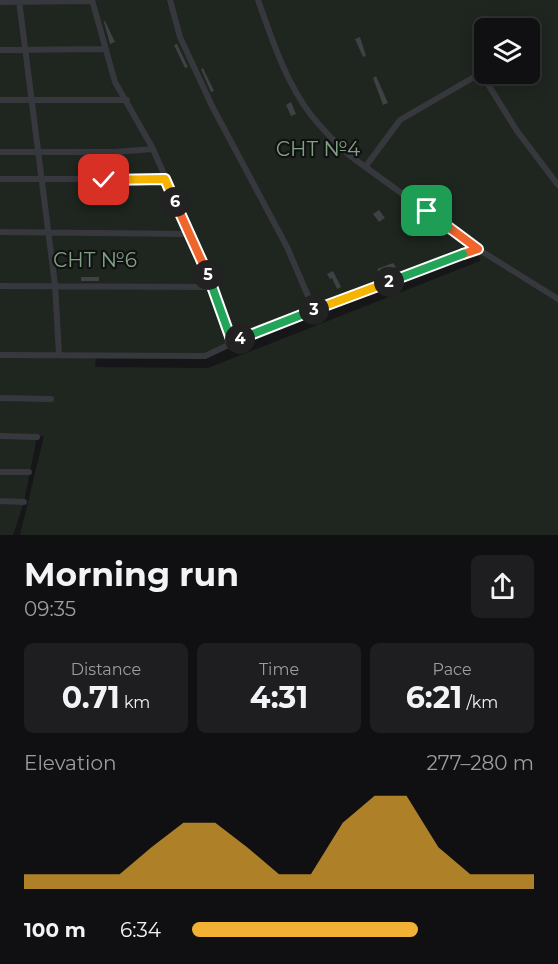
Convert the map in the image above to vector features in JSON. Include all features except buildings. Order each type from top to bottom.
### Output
[{"type":"street","points":[[19,0],[55,285],[59,356]]},
{"type":"street","points":[[0,2],[92,0],[116,82],[152,149],[214,287],[232,342]]},
{"type":"street","points":[[170,0],[180,37],[212,106],[287,247],[314,310]]},
{"type":"street","points":[[258,0],[279,57],[310,114],[349,155],[478,249],[558,299]]},
{"type":"street","points":[[0,50],[105,49]]},
{"type":"street","points":[[366,166],[400,120],[481,73],[517,131],[558,185]]},
{"type":"street","points":[[0,100],[127,100]]},
{"type":"street","points":[[0,152],[115,152],[152,149]]},
{"type":"street","points":[[0,179],[165,179]]},
{"type":"street","points":[[0,232],[189,234]]},
{"type":"street","points":[[0,355],[206,356],[232,342],[478,249]]},
{"type":"street","points":[[0,286],[214,287]]},
{"type":"street","points":[[0,398],[51,399]]},
{"type":"street","points":[[0,436],[37,437]]},
{"type":"street","points":[[0,472],[29,472]]},
{"type":"street","points":[[0,501],[24,502]]},
{"type":"green space","points":[[0,0],[558,0],[558,535],[20,535],[44,436],[37,437],[24,502],[13,535],[0,535]],"holes":[[[478,249],[480,261],[208,368],[95,367],[96,356],[205,356],[314,310]]]},
{"type":"route","points":[[104,180],[165,179],[214,287],[232,342],[478,249],[427,211]]},
{"type":"park label","name":"СНТ №4","points":[[318,149]]},
{"type":"park label","name":"СНТ №6","points":[[95,260]]}]
